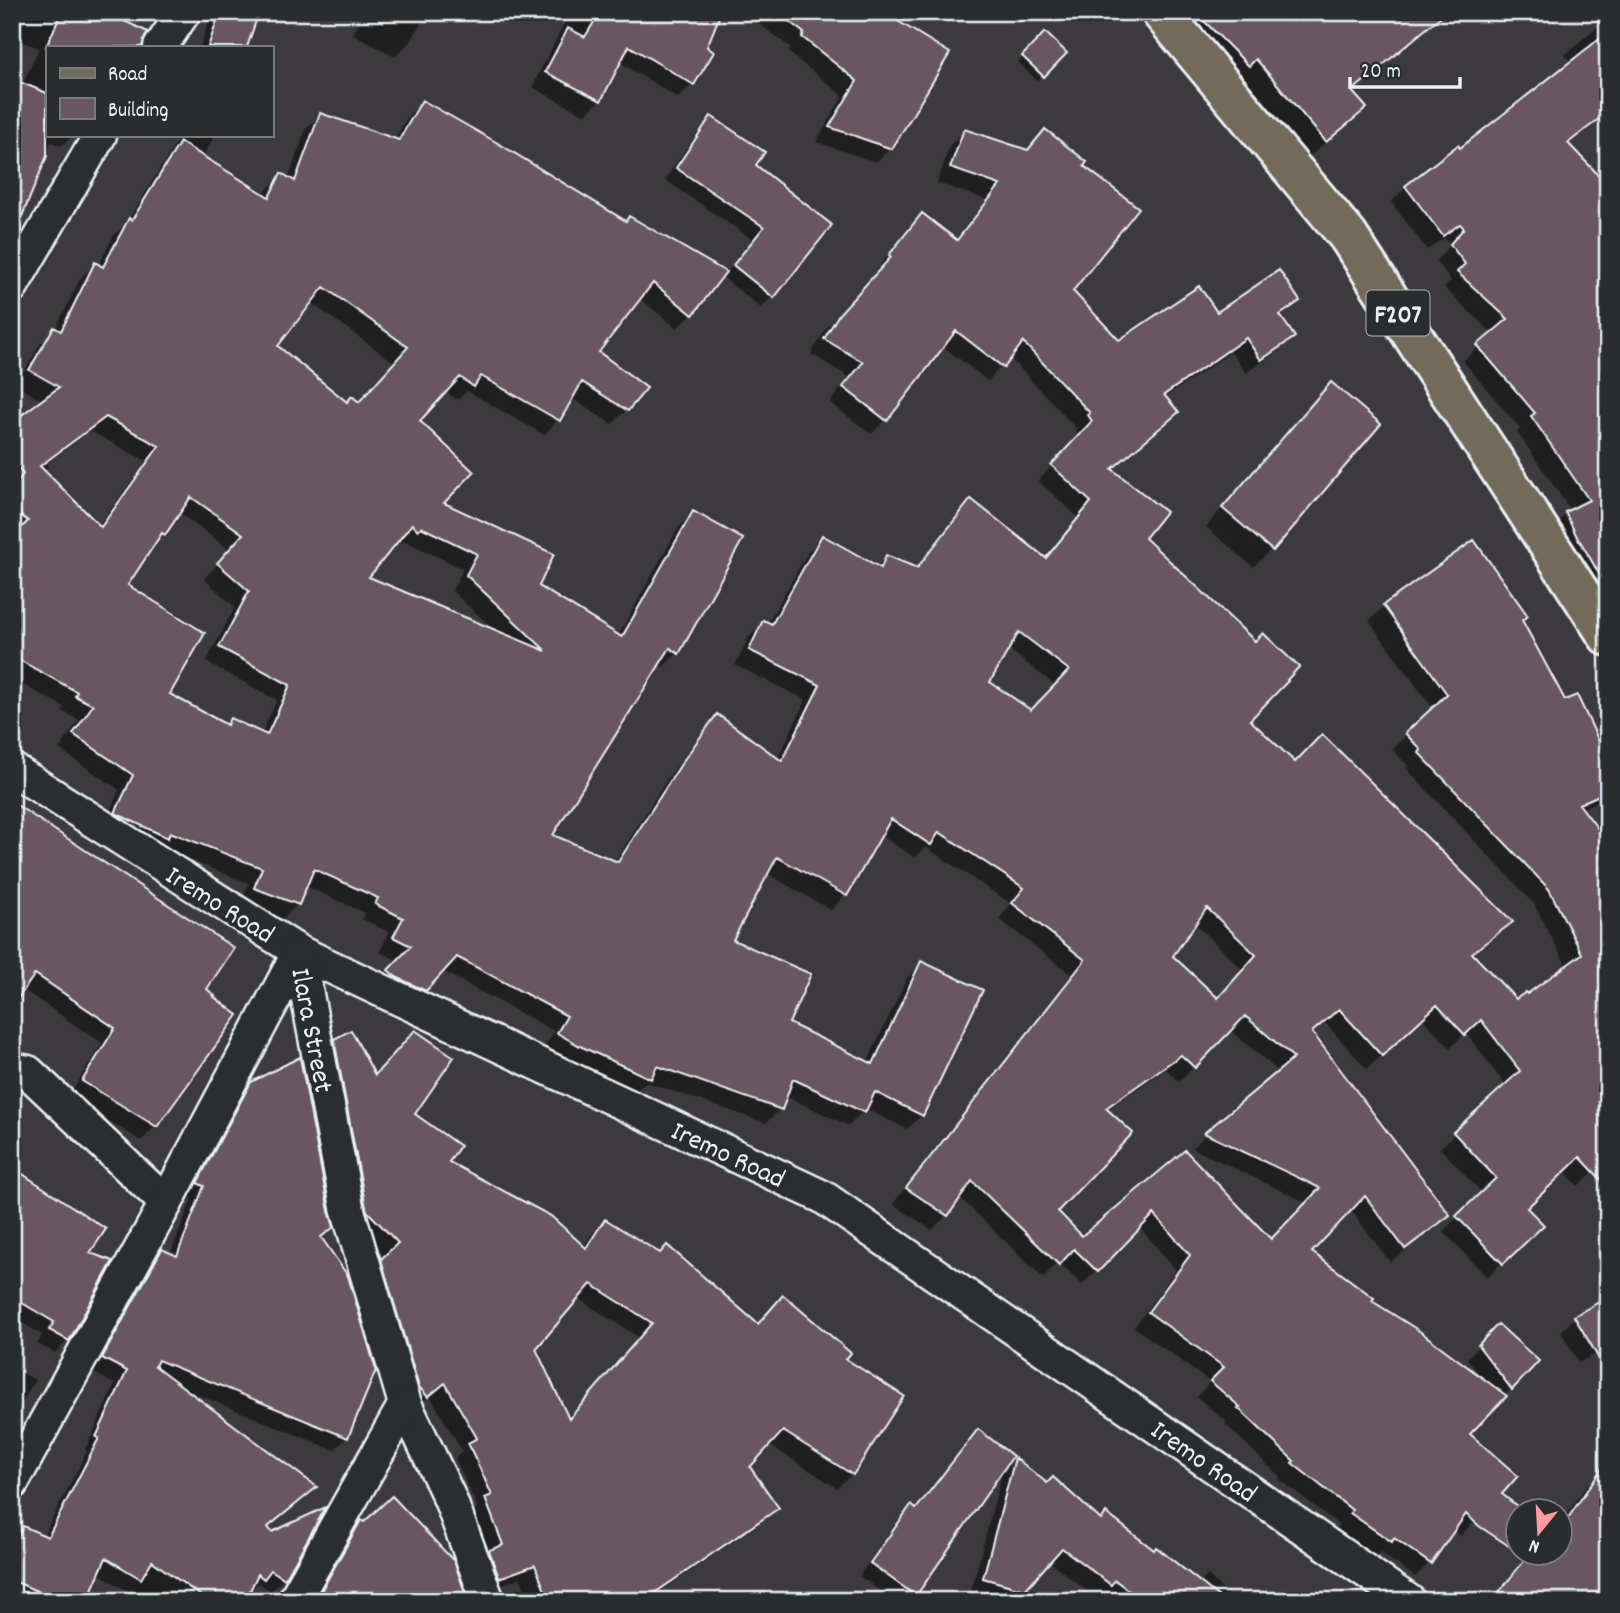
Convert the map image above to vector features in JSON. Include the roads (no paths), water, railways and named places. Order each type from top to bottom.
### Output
[{"type":"main road","name":"F207","points":[[1161,12],[1348,236],[1608,636]]},
{"type":"street","points":[[161,46],[184,12]]},
{"type":"street","points":[[12,286],[99,136]]},
{"type":"street","name":"Iremo Road","points":[[12,769],[299,952],[823,1197],[1409,1601]]},
{"type":"street","name":"Ilara Street","points":[[12,1483],[166,1203],[299,952]]},
{"type":"street","name":"Ilara Street","points":[[299,952],[348,1207],[405,1404],[450,1499],[488,1601]]},
{"type":"street","points":[[12,1069],[28,1072],[166,1203]]},
{"type":"street","points":[[294,1601],[405,1404]]}]
